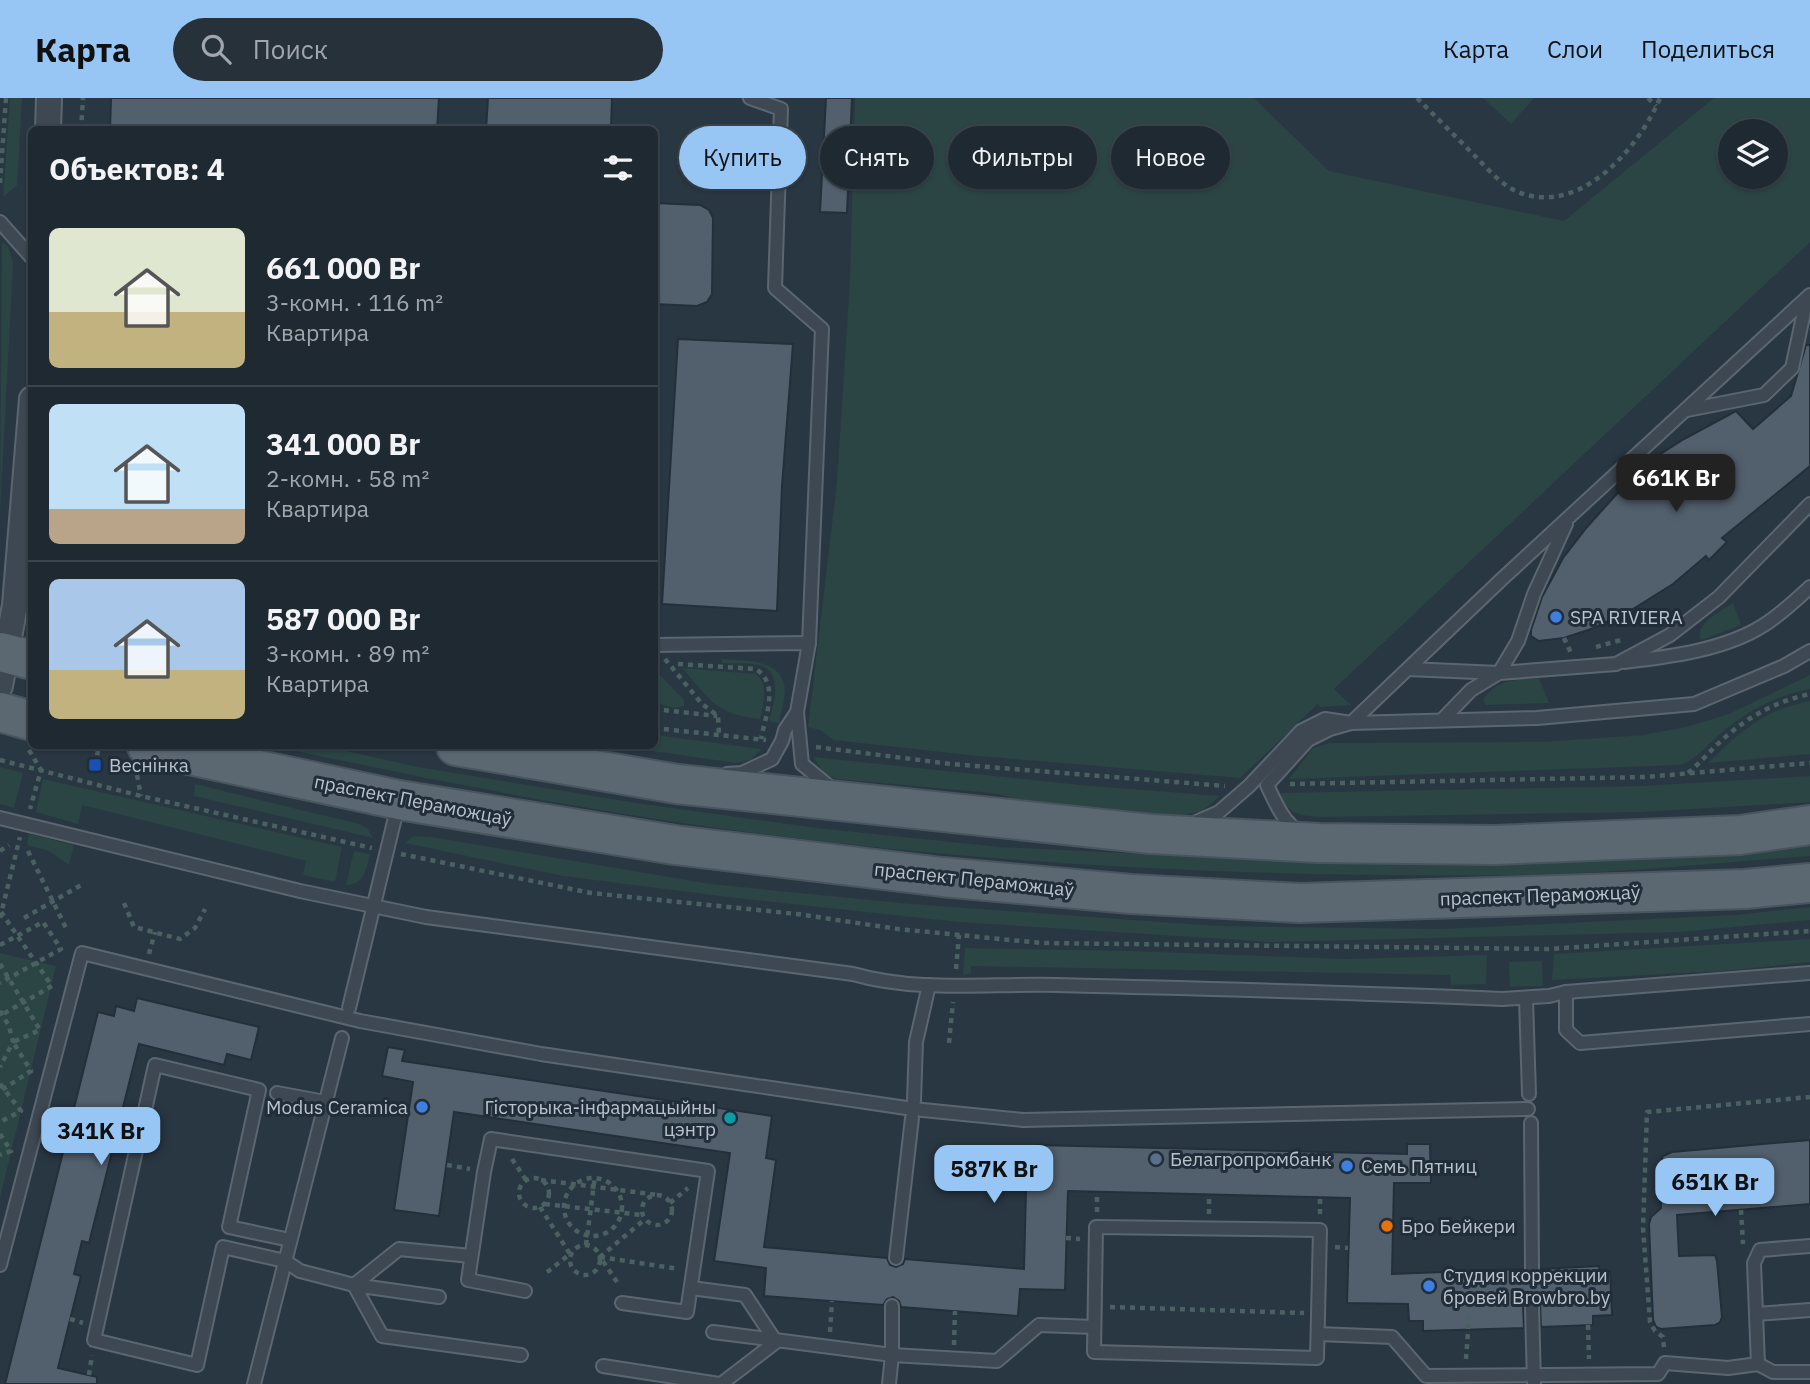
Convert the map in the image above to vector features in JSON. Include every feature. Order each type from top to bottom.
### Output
[{"type":"main road","points":[[0,712],[28,734]]},
{"type":"main road","points":[[473,749],[677,784],[1151,834],[1318,843],[1495,845],[1740,835],[1810,825]]},
{"type":"main road","name":"праспект Пераможцаў","points":[[142,760],[675,845],[942,877],[1131,894],[1300,903],[1745,889],[1810,883]]},
{"type":"street","points":[[48,126],[50,98]]},
{"type":"street","points":[[10,663],[28,447]]},
{"type":"lane","points":[[750,98],[782,109],[775,288],[822,328],[809,643],[797,712],[802,764],[823,784],[856,804]]},
{"type":"lane","points":[[0,222],[28,254]]},
{"type":"lane","points":[[1318,843],[1295,830],[1280,810],[1267,785],[1308,740],[1330,729],[1351,723],[1569,517],[1809,297]]},
{"type":"lane","points":[[1685,410],[1765,395],[1792,368],[1809,297]]},
{"type":"lane","points":[[1616,663],[1670,635],[1719,597],[1810,505]]},
{"type":"lane","points":[[1442,720],[1471,690],[1499,673],[1518,641],[1534,594],[1569,517]]},
{"type":"lane","points":[[1408,669],[1499,673],[1677,656],[1732,640],[1762,626],[1790,606],[1810,587]]},
{"type":"lane","points":[[658,645],[809,643]]},
{"type":"lane","points":[[1151,834],[1201,821],[1219,812],[1249,786],[1301,731],[1325,719],[1351,723],[1537,719],[1694,704],[1784,666],[1810,651]]},
{"type":"lane","points":[[677,784],[742,773],[772,759],[785,730],[797,712]]},
{"type":"lane","points":[[349,1008],[399,800]]},
{"type":"lane","points":[[0,818],[300,891],[426,917],[853,974],[889,983],[1502,999],[1810,973]]},
{"type":"lane","points":[[0,1265],[82,953],[147,963],[373,1024],[541,1054],[914,1109],[1023,1120],[1528,1109]]},
{"type":"lane","points":[[914,1101],[916,1042],[929,985]]},
{"type":"lane","points":[[1566,992],[1566,1030],[1580,1043],[1810,1024]]},
{"type":"lane","points":[[1526,998],[1529,1094]]},
{"type":"lane","points":[[254,1384],[342,1038]]},
{"type":"lane","points":[[290,1240],[229,1227],[259,1090],[155,1065],[94,1340],[197,1365],[223,1247],[285,1261],[300,1271],[354,1285],[439,1297]]},
{"type":"lane","points":[[277,1093],[325,1102]]},
{"type":"lane","points":[[897,1258],[912,1118]]},
{"type":"lane","points":[[1531,1123],[1532,1269]]},
{"type":"lane","points":[[525,1291],[468,1280],[491,1139],[708,1171],[687,1312],[622,1303]]},
{"type":"lane","points":[[1096,1227],[1320,1230],[1318,1313],[1317,1358],[1094,1352],[1096,1227]]},
{"type":"lane","points":[[1758,1364],[1754,1263],[1760,1250],[1810,1245]]},
{"type":"lane","points":[[354,1285],[399,1249],[471,1256]]},
{"type":"lane","points":[[354,1285],[382,1336],[521,1355]]},
{"type":"lane","points":[[691,1288],[745,1295],[776,1342]]},
{"type":"lane","points":[[889,1384],[892,1306]]},
{"type":"lane","points":[[1532,1307],[1534,1380]]},
{"type":"lane","points":[[1756,1314],[1810,1310]]},
{"type":"lane","points":[[713,1332],[828,1348],[997,1361],[1038,1325],[1094,1327]]},
{"type":"lane","points":[[1318,1334],[1392,1337],[1426,1376],[1534,1380],[1589,1375],[1658,1374],[1665,1363],[1728,1368],[1758,1364],[1773,1372],[1810,1372]]},
{"type":"lane","points":[[603,1366],[720,1384],[776,1342]]},
{"type":"path","points":[[0,183],[6,98]]},
{"type":"path","points":[[81,126],[83,98]]},
{"type":"path","points":[[1417,98],[1501,181],[1518,192],[1540,197],[1588,187],[1616,164],[1640,134],[1660,98]]},
{"type":"path","points":[[1648,98],[1657,106]]},
{"type":"path","points":[[1564,638],[1571,653],[1582,650]]},
{"type":"path","points":[[1594,648],[1627,639]]},
{"type":"path","points":[[658,728],[761,739],[770,694],[765,675],[756,669],[666,663],[702,704],[718,716]]},
{"type":"path","points":[[1687,774],[1746,721],[1781,701],[1810,694]]},
{"type":"path","points":[[658,709],[718,716]]},
{"type":"path","points":[[718,716],[719,735]]},
{"type":"path","points":[[814,747],[951,764],[1231,786]]},
{"type":"path","points":[[0,1122],[21,1111],[1,1088],[31,1071],[13,1042],[1,1013],[52,986],[0,914],[16,847],[41,770],[34,749]]},
{"type":"path","points":[[95,765],[98,749]]},
{"type":"path","points":[[0,760],[197,808]]},
{"type":"path","points":[[141,796],[142,760]]},
{"type":"path","points":[[1280,785],[1645,777],[1810,763]]},
{"type":"path","points":[[0,850],[9,845]]},
{"type":"path","points":[[28,851],[66,928]]},
{"type":"path","points":[[24,918],[83,884]]},
{"type":"path","points":[[124,903],[134,927],[180,939],[195,928],[205,909]]},
{"type":"path","points":[[0,945],[43,922],[61,949],[0,983]]},
{"type":"path","points":[[147,963],[155,932]]},
{"type":"path","points":[[0,964],[40,1030],[13,1042],[0,1067]]},
{"type":"path","points":[[1665,1363],[1663,1337],[1655,1331],[1650,1322],[1643,1227],[1647,1112],[1810,1097]]},
{"type":"path","points":[[0,1134],[11,1151],[0,1155]]},
{"type":"path","points":[[586,1245],[598,1156]]},
{"type":"path","points":[[595,1178],[609,1182],[617,1189],[623,1205],[622,1213],[611,1230],[603,1235],[587,1235],[575,1230],[568,1222],[564,1206],[567,1194],[575,1184],[581,1180],[595,1178]]},
{"type":"path","points":[[526,1180],[541,1180],[658,1195],[670,1203],[670,1217],[667,1222],[658,1226],[643,1217],[622,1213],[564,1206],[526,1206],[519,1193],[520,1188],[526,1180]]},
{"type":"path","points":[[541,1180],[549,1191],[543,1206]]},
{"type":"path","points":[[643,1217],[641,1210],[645,1201],[658,1195]]},
{"type":"path","points":[[543,1206],[570,1254],[572,1269],[581,1275],[595,1271],[600,1257],[643,1217]]},
{"type":"path","points":[[1741,1210],[1744,1250],[1760,1250]]},
{"type":"path","points":[[546,1273],[577,1247],[586,1245],[595,1249],[617,1282]]},
{"type":"path","points":[[600,1257],[694,1272]]},
{"type":"path","points":[[828,1348],[832,1301]]},
{"type":"path","points":[[1095,1307],[1318,1313]]},
{"type":"path","points":[[953,1358],[955,1311]]},
{"type":"path","points":[[1465,1377],[1469,1318]]},
{"type":"path","points":[[1588,1325],[1589,1375]]},
{"type":"green space","points":[[10,98],[22,98],[17,185],[3,197]]},
{"type":"green space","points":[[855,98],[1254,98],[1329,171],[1564,221],[1714,98],[1810,98],[1810,242],[1334,689],[1351,705],[1320,707],[1318,704],[1240,778],[978,756],[834,740],[820,730],[808,727],[837,482],[850,279],[852,189],[934,189],[934,126],[854,126]]},
{"type":"green space","points":[[1483,98],[1534,98],[1511,124]]},
{"type":"green space","points":[[2,242],[8,246],[13,263],[0,514]]},
{"type":"green space","points":[[1733,603],[1741,625],[1701,640],[1701,628],[1705,623]]},
{"type":"green space","points":[[722,659],[758,662],[775,669],[784,684],[785,693],[779,723],[769,721],[775,690],[773,675],[761,666],[722,663]]},
{"type":"green space","points":[[682,668],[756,674],[764,689],[760,719],[732,713],[715,704]]},
{"type":"green space","points":[[658,673],[684,700],[684,706],[676,708],[658,704]]},
{"type":"green space","points":[[1810,675],[1810,689],[1772,700],[1749,713],[1695,757],[1679,765],[1289,779],[1313,748],[1329,743],[1542,742],[1643,735],[1686,727],[1729,714]]},
{"type":"green space","points":[[1539,678],[1549,703],[1486,705],[1483,700],[1500,684]]},
{"type":"green space","points":[[1810,701],[1810,754],[1708,763],[1754,723],[1779,710]]},
{"type":"green space","points":[[658,735],[762,749],[750,760],[736,763],[639,749],[658,749]]},
{"type":"green space","points":[[286,749],[337,749],[418,767],[637,803],[817,828],[1000,847],[1338,863],[1521,861],[1810,844],[1810,856],[1626,870],[1515,875],[1293,874],[1072,864],[851,845],[741,831],[541,800]]},
{"type":"green space","points":[[813,757],[1081,785],[1220,796],[1202,811],[1180,816],[1051,808],[992,793],[837,779],[825,774]]},
{"type":"green space","points":[[0,767],[23,773],[14,808],[0,804]]},
{"type":"green space","points":[[1810,776],[1810,802],[1641,812],[1321,817],[1295,813],[1287,806],[1280,793],[1642,786]]},
{"type":"green space","points":[[43,779],[342,847],[335,882],[303,875],[306,861],[82,805],[78,824],[36,812]]},
{"type":"green space","points":[[195,784],[359,824],[367,828],[373,838],[194,796]]},
{"type":"green space","points":[[29,834],[74,845],[69,865],[49,851],[27,845]]},
{"type":"green space","points":[[414,836],[710,884],[911,904],[1217,926],[1441,929],[1735,915],[1810,907],[1810,920],[1679,932],[1272,942],[959,922],[736,898],[563,876],[405,843]]},
{"type":"green space","points":[[354,851],[370,854],[361,879],[346,885]]},
{"type":"green space","points":[[1810,939],[1810,962],[1724,971],[1552,980],[1554,954]]},
{"type":"green space","points":[[965,948],[1346,959],[1487,955],[1486,984],[1451,985],[1450,975],[971,966],[971,973],[963,975]]},
{"type":"green space","points":[[0,953],[56,966],[0,1198]]},
{"type":"green space","points":[[1542,961],[1543,986],[1510,987],[1509,962]]},
{"type":"building","points":[[111,98],[439,98],[437,126],[110,126]]},
{"type":"building","points":[[488,98],[612,98],[611,126],[486,126]]},
{"type":"building","points":[[826,98],[852,98],[851,126],[825,126]]},
{"type":"building","points":[[821,189],[848,189],[847,213],[820,212]]},
{"type":"building","points":[[658,203],[700,205],[709,210],[713,218],[712,294],[707,302],[697,306],[658,304]]},
{"type":"building","points":[[678,339],[793,344],[782,486],[777,611],[662,604]]},
{"type":"building","points":[[1806,345],[1810,345],[1810,466],[1722,538],[1727,542],[1709,560],[1706,556],[1673,584],[1633,609],[1594,628],[1564,638],[1539,641],[1531,636],[1542,597],[1563,558],[1632,477],[1630,473],[1647,457],[1651,460],[1736,411],[1753,429],[1791,396]]},
{"type":"building","points":[[137,998],[259,1027],[251,1060],[227,1054],[224,1065],[139,1044],[120,1119],[112,1117],[104,1150],[112,1152],[89,1243],[82,1241],[74,1274],[81,1276],[58,1368],[97,1377],[97,1384],[5,1384],[98,1012],[114,1016],[116,1006],[134,1011]]},
{"type":"building","points":[[388,1047],[405,1050],[402,1061],[772,1116],[766,1158],[776,1160],[764,1247],[887,1258],[890,1265],[896,1267],[903,1264],[905,1259],[1024,1269],[1026,1190],[1036,1190],[1037,1145],[1407,1154],[1407,1144],[1430,1144],[1431,1183],[1394,1183],[1392,1274],[1523,1269],[1527,1276],[1533,1278],[1541,1269],[1599,1266],[1600,1272],[1610,1271],[1612,1315],[1593,1316],[1593,1325],[1541,1327],[1540,1302],[1531,1297],[1523,1306],[1524,1328],[1423,1331],[1423,1321],[1409,1321],[1408,1304],[1347,1303],[1350,1198],[1068,1191],[1065,1290],[1020,1289],[1018,1316],[901,1307],[899,1301],[893,1297],[887,1299],[883,1305],[764,1296],[766,1268],[714,1261],[730,1153],[454,1112],[439,1216],[394,1210],[413,1082],[382,1076]]},
{"type":"building","points":[[1810,1140],[1810,1204],[1677,1215],[1679,1256],[1715,1255],[1722,1317],[1715,1325],[1661,1329],[1656,1327],[1653,1320],[1649,1224],[1651,1217],[1661,1208],[1660,1164],[1663,1156],[1672,1152]]},
{"type":"place","name":"SPA RIVIERA","points":[[1556,617]]},
{"type":"place","name":"Веснінка","points":[[95,765]]},
{"type":"place","name":"Modus Ceramica","points":[[422,1107]]},
{"type":"place","name":"Гісторыка-інфармацыйны цэнтр","points":[[730,1118]]},
{"type":"place","name":"Белагропромбанк","points":[[1156,1159]]},
{"type":"place","name":"Семь Пятниц","points":[[1347,1166]]},
{"type":"place","name":"Бро Бейкери","points":[[1387,1226]]},
{"type":"place","name":"Студия коррекции бровей Browbro.by","points":[[1429,1286]]}]
